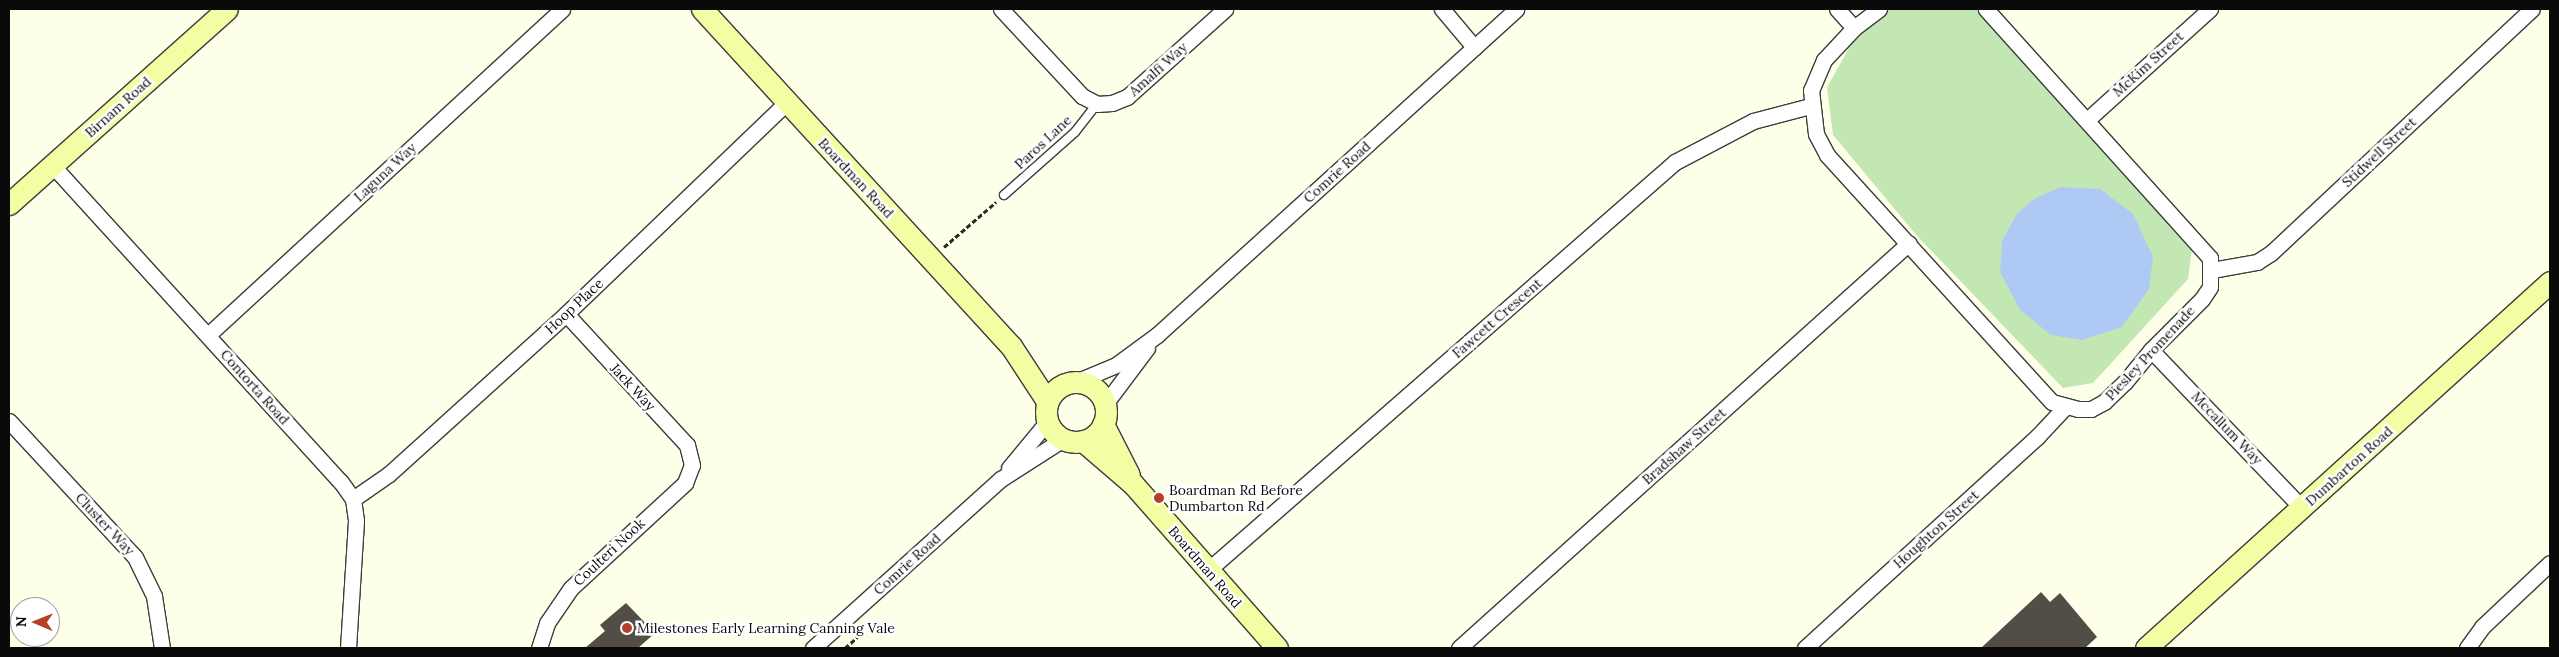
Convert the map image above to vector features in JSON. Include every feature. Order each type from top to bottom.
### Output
[{"type":"street","name":"Birnam Road","points":[[9,204],[227,9]]},
{"type":"street","name":"Laguna Way","points":[[208,336],[562,9]]},
{"type":"street","name":"Boardman Road","points":[[702,9],[1011,346],[1053,378],[1095,389],[1133,484]]},
{"type":"street","points":[[1001,9],[1082,96],[1097,104]]},
{"type":"street","name":"Amalfi Way","points":[[1097,104],[1112,103],[1127,98],[1225,9]]},
{"type":"street","points":[[1442,9],[1474,47]]},
{"type":"street","name":"Comrie Road","points":[[1073,382],[1116,365],[1157,335],[1516,9]]},
{"type":"street","points":[[1837,9],[1854,28]]},
{"type":"street","name":"Piesley Promenade","points":[[1879,9],[1854,28],[1824,60],[1811,90],[1810,106],[1816,134],[1826,154],[2052,402],[2065,407],[2091,409],[2104,402],[2151,350],[2202,299],[2210,287],[2212,270]]},
{"type":"street","points":[[1986,9],[2199,242],[2210,258],[2212,270]]},
{"type":"street","name":"McKim Street","points":[[2087,120],[2210,9]]},
{"type":"street","name":"Stidwell Street","points":[[2212,270],[2248,264],[2272,253],[2532,9]]},
{"type":"street","name":"Hoop Place","points":[[353,499],[389,474],[566,314],[787,102]]},
{"type":"street","name":"Fawcett Crescent","points":[[1207,571],[1675,162],[1753,121],[1810,106]]},
{"type":"street","name":"Contorta Road","points":[[53,166],[341,482],[353,499],[356,521],[348,648]]},
{"type":"street","name":"Bradshaw Street","points":[[1459,648],[1909,243]]},
{"type":"street","name":"Dumbarton Road","points":[[2157,645],[2302,508],[2550,282]]},
{"type":"street","name":"Jack Way","points":[[566,314],[687,445],[692,465]]},
{"type":"street","name":"Comrie Road","points":[[1104,414],[1157,335]]},
{"type":"street","name":"Boardman Road","points":[[1011,346],[1047,412],[1073,440],[1133,484],[1207,571],[1277,648]]},
{"type":"street","name":"Mccallum Way","points":[[2151,350],[2302,508]]},
{"type":"street","points":[[1047,412],[1052,393],[1073,382]]},
{"type":"street","name":"Houghton Street","points":[[1805,648],[2038,437],[2065,407]]},
{"type":"street","name":"Comrie Road","points":[[1001,479],[1047,412]]},
{"type":"street","points":[[1073,440],[1091,438],[1104,414]]},
{"type":"street","name":"Cluster Way","points":[[9,421],[135,557],[154,596],[162,648]]},
{"type":"street","name":"Comrie Road","points":[[813,648],[1001,479],[1073,440]]},
{"type":"street","name":"Coulteri Nook","points":[[539,648],[547,623],[571,588],[685,483],[692,465]]},
{"type":"street","points":[[2467,648],[2482,627],[2550,564]]},
{"type":"lane","name":"Paros Lane","points":[[1004,195],[1075,132],[1097,104]]},
{"type":"path","points":[[942,249],[1004,195]]},
{"type":"green space","points":[[1881,9],[1978,9],[2192,249],[2188,279],[2093,383],[2063,388],[1918,237],[1833,135],[1827,87],[1865,20]]},
{"type":"water","points":[[2060,187],[2100,189],[2133,214],[2153,257],[2149,289],[2122,327],[2082,340],[2051,335],[2020,310],[2000,272],[2002,241],[2017,214],[2034,199]]},
{"type":"building","points":[[2041,592],[2050,602],[2060,593],[2097,637],[2085,648],[1981,648]]},
{"type":"building","name":"Milestones Early Learning Canning Vale","points":[[626,603],[655,633],[638,648],[585,648],[605,631],[600,625]]},
{"type":"place","name":"Boardman Rd Before Dumbarton Rd","points":[[1159,498]]},
{"type":"place","name":"Milestones Early Learning Canning Vale","points":[[627,628]]}]
